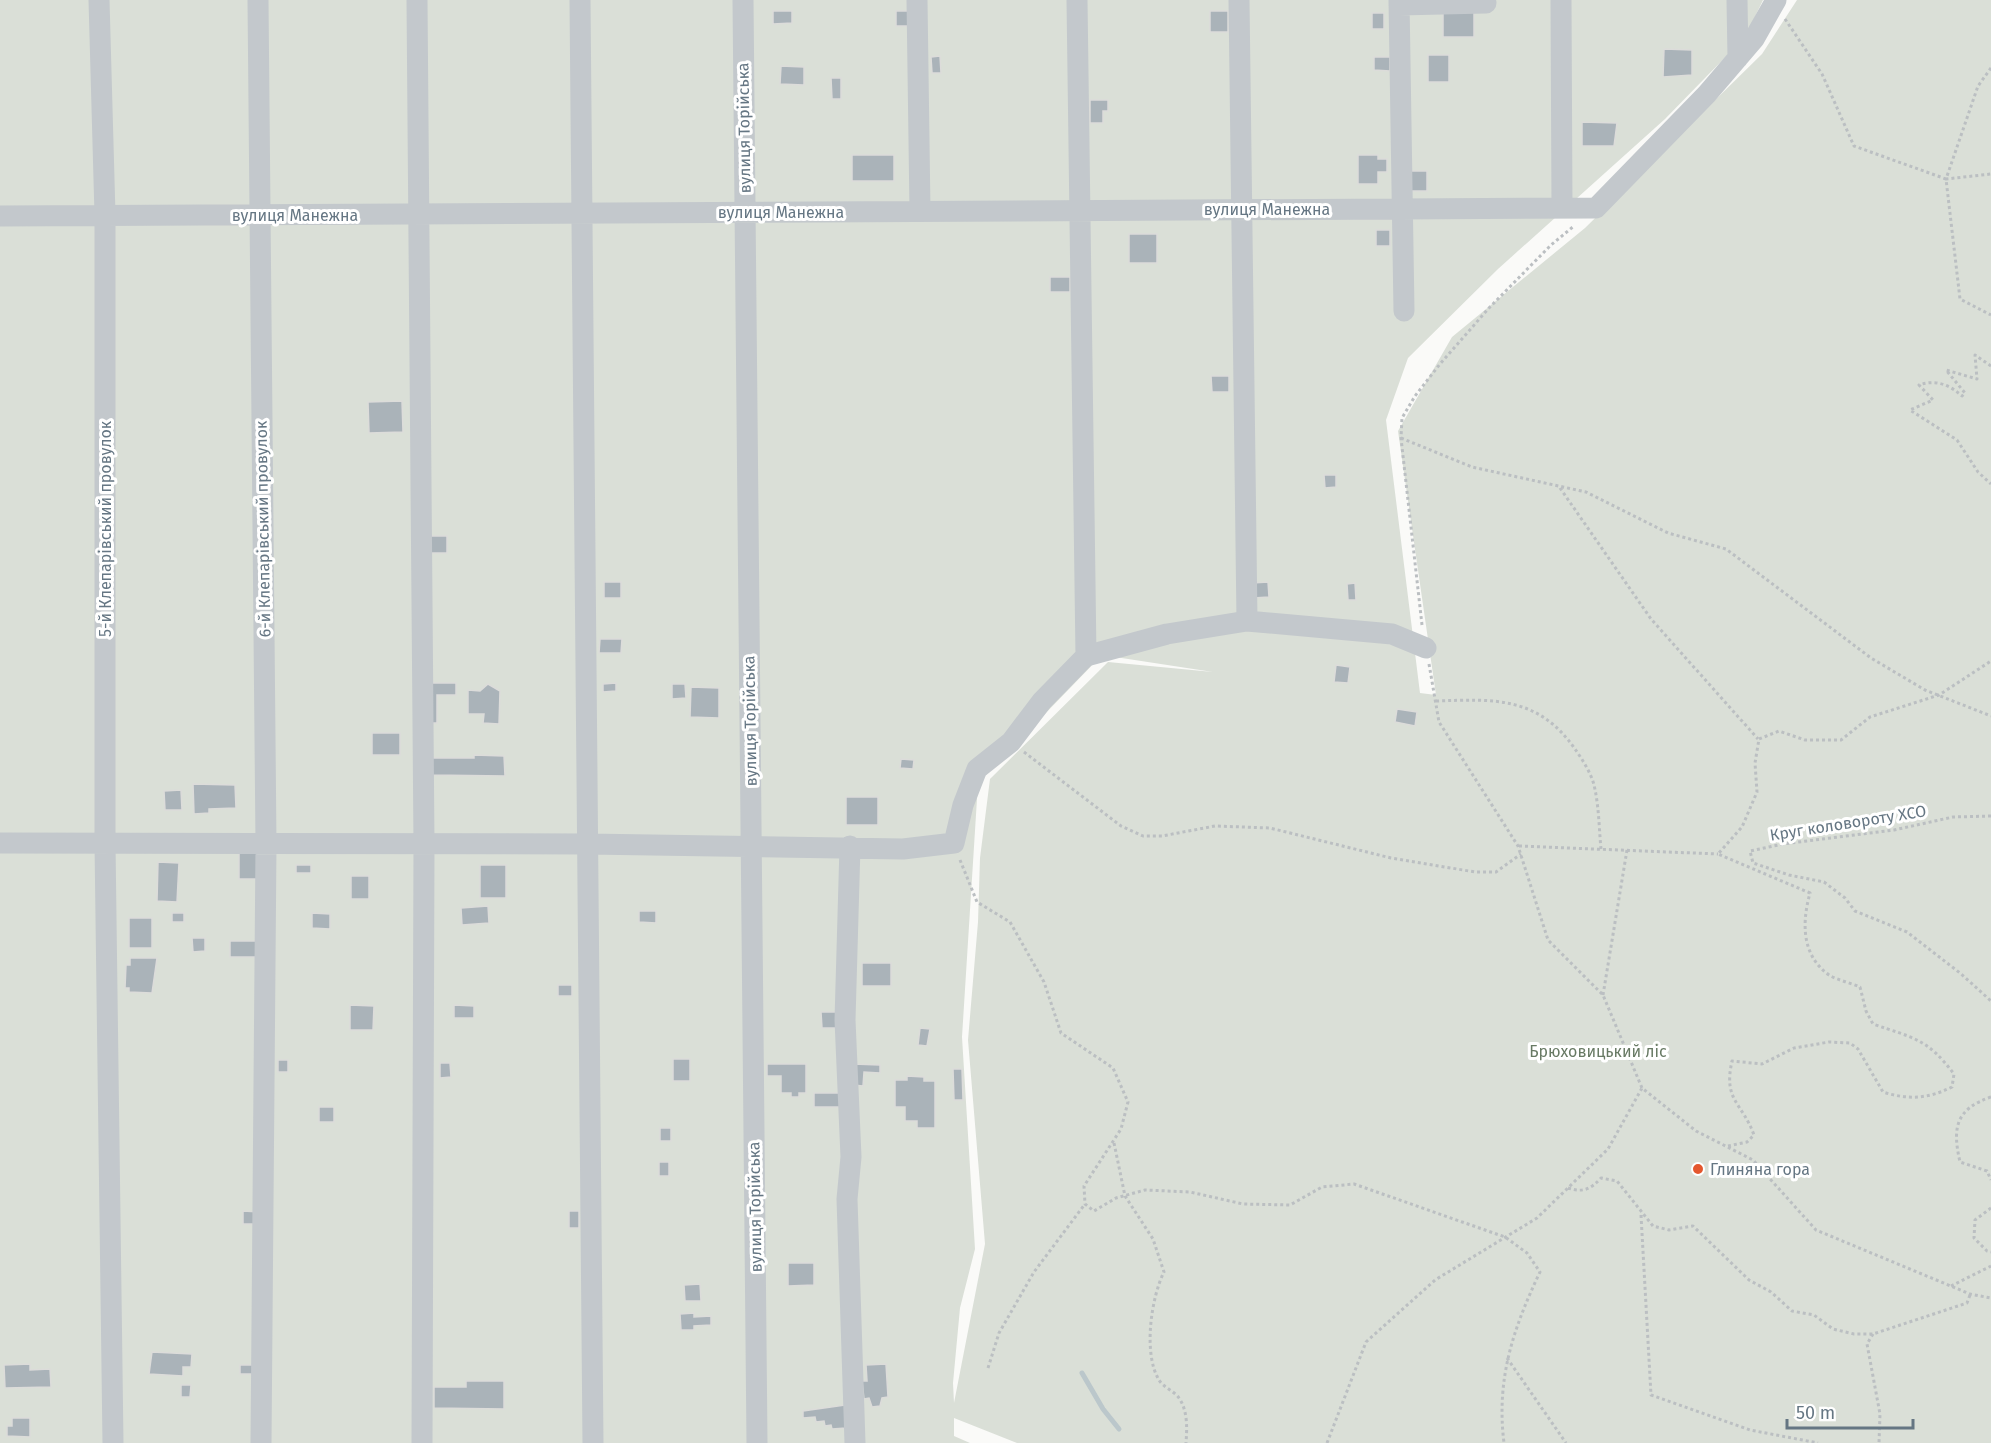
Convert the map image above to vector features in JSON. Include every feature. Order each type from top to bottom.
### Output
[{"type":"street","name":"5-й Клепарівський провулок","points":[[99,0],[105,216],[105,843],[113,1443]]},
{"type":"street","name":"6-й Клепарівський провулок","points":[[258,0],[266,844],[261,1443]]},
{"type":"street","points":[[417,0],[424,844],[422,1443]]},
{"type":"street","points":[[580,0],[584,213],[592,1443]]},
{"type":"street","name":"вулиця Торійська","points":[[743,0],[757,1443]]},
{"type":"street","points":[[917,0],[920,211]]},
{"type":"street","points":[[1077,0],[1086,656]]},
{"type":"street","points":[[1239,0],[1247,621]]},
{"type":"street","points":[[1561,0],[1562,208]]},
{"type":"street","points":[[1737,0],[1738,58]]},
{"type":"street","points":[[1596,208],[1707,94],[1754,39],[1775,1]]},
{"type":"street","points":[[1404,311],[1399,2],[1486,3]]},
{"type":"street","name":"вулиця Манежна","points":[[0,216],[1596,208]]},
{"type":"street","points":[[0,843],[588,844],[850,846],[903,849],[954,843],[963,805],[977,770],[1011,742],[1042,701],[1086,656],[1167,634],[1247,621],[1392,634],[1426,648]]},
{"type":"street","points":[[850,846],[845,1020],[850,1156],[847,1199],[855,1443]]},
{"type":"path","points":[[1775,1],[1822,74],[1854,146],[1946,180],[1991,174]]},
{"type":"path","points":[[1991,68],[1978,86],[1946,180],[1960,299],[1991,315]]},
{"type":"path","points":[[1596,208],[1551,245],[1489,308],[1440,364],[1415,396],[1402,418],[1401,438],[1418,604],[1439,722],[1518,846],[1548,940],[1603,995],[1642,1088],[1696,1131],[1753,1160],[1816,1230],[1971,1294],[1991,1298]]},
{"type":"path","points":[[1991,366],[1975,355],[1977,379],[1947,370],[1965,393],[1962,396],[1951,386],[1929,381],[1919,385],[1933,400],[1910,410],[1957,440],[1978,472],[1991,484]]},
{"type":"path","points":[[1401,438],[1472,467],[1586,492],[1668,533],[1726,549],[1870,658],[1939,695],[1991,716]]},
{"type":"path","points":[[1559,486],[1651,619],[1759,739],[1779,731],[1805,740],[1841,740],[1870,717],[1939,695],[1991,661]]},
{"type":"path","points":[[1436,701],[1512,702],[1538,712],[1555,726],[1581,758],[1594,784],[1601,849]]},
{"type":"path","name":"Круг коловороту ХСО","points":[[1718,854],[1742,827],[1757,792],[1755,763],[1759,739]]},
{"type":"path","points":[[1011,742],[1121,826],[1143,836],[1162,836],[1215,826],[1270,828],[1390,858],[1475,872],[1496,872],[1521,854]]},
{"type":"path","name":"Круг коловороту ХСО","points":[[1991,816],[1953,817],[1894,830],[1783,844],[1750,851],[1753,863],[1789,875],[1824,882],[1845,898],[1855,911],[1907,932],[1960,973],[1991,1001]]},
{"type":"path","points":[[954,843],[977,902],[1010,922],[1044,982],[1061,1033],[1113,1068],[1128,1102],[1121,1129],[1084,1186],[1085,1204],[1034,1272],[999,1333],[988,1368]]},
{"type":"path","points":[[1518,846],[1718,854],[1810,893],[1804,915],[1804,935],[1812,955],[1830,975],[1860,987],[1866,1011],[1873,1024],[1924,1042],[1954,1074],[1952,1087],[1935,1096],[1905,1098],[1883,1092],[1858,1049],[1850,1043],[1829,1042],[1794,1048],[1762,1064],[1732,1061],[1728,1080],[1735,1104],[1749,1119],[1754,1135],[1747,1142],[1727,1146]]},
{"type":"path","points":[[1603,995],[1627,850]]},
{"type":"path","points":[[1327,1443],[1366,1342],[1435,1280],[1537,1218],[1608,1149],[1642,1088]]},
{"type":"path","points":[[1991,1097],[1974,1102],[1961,1114],[1955,1138],[1960,1162],[1987,1171],[1991,1180]]},
{"type":"path","points":[[1114,1142],[1125,1196],[1153,1239],[1164,1272],[1156,1289],[1149,1348],[1159,1380],[1180,1399],[1188,1424],[1186,1443]]},
{"type":"path","points":[[1568,1188],[1578,1191],[1592,1188],[1601,1178],[1617,1181],[1653,1226],[1669,1230],[1692,1226],[1749,1280],[1771,1292],[1792,1311],[1814,1314],[1833,1329],[1854,1334],[1874,1334],[1967,1302],[1971,1294]]},
{"type":"path","points":[[1085,1204],[1094,1211],[1125,1196],[1145,1190],[1190,1192],[1243,1204],[1290,1205],[1322,1187],[1354,1184],[1504,1237],[1527,1253],[1540,1272],[1518,1321],[1506,1357],[1501,1419],[1504,1443],[1499,1443]]},
{"type":"path","points":[[1991,1208],[1975,1220],[1974,1238],[1991,1252]]},
{"type":"path","points":[[1641,1213],[1651,1395],[1750,1430],[1818,1443]]},
{"type":"path","points":[[1951,1286],[1991,1266]]},
{"type":"path","points":[[1874,1334],[1867,1344],[1880,1414],[1879,1443]]},
{"type":"path","points":[[1506,1357],[1566,1443]]},
{"type":"green space","name":"Брюховицький ліс","points":[[0,0],[1763,0],[1745,37],[1665,119],[1498,269],[1408,358],[1386,420],[1420,693],[1436,695],[1398,431],[1452,337],[1585,228],[1762,54],[1797,0],[1991,0],[1991,1443],[1017,1443],[954,1418],[954,1436],[970,1443],[0,1443]],"holes":[[[1102,655],[1213,672],[1108,662],[990,779],[980,858],[978,922],[968,1040],[985,1244],[954,1403],[953,1383],[960,1308],[975,1249],[962,1037],[978,783]]]},
{"type":"building","points":[[1443,10],[1474,10],[1474,37],[1443,37]]},
{"type":"building","points":[[773,11],[792,11],[792,23],[773,24]]},
{"type":"building","points":[[896,11],[910,11],[910,26],[896,26]]},
{"type":"building","points":[[1210,11],[1228,11],[1228,32],[1210,32]]},
{"type":"building","points":[[1372,13],[1384,13],[1384,29],[1372,29]]},
{"type":"building","points":[[1664,49],[1692,50],[1692,75],[1663,77]]},
{"type":"building","points":[[1428,55],[1449,55],[1449,82],[1428,82]]},
{"type":"building","points":[[940,56],[941,73],[932,73],[931,57]]},
{"type":"building","points":[[1374,57],[1390,57],[1390,71],[1374,70]]},
{"type":"building","points":[[781,66],[804,67],[804,85],[780,84]]},
{"type":"building","points":[[831,78],[841,78],[841,99],[832,99]]},
{"type":"building","points":[[1090,100],[1108,100],[1108,111],[1103,111],[1103,123],[1090,123]]},
{"type":"building","points":[[1582,122],[1617,123],[1614,146],[1582,146]]},
{"type":"building","points":[[852,155],[894,155],[894,181],[852,181]]},
{"type":"building","points":[[1358,155],[1378,155],[1378,159],[1387,159],[1387,172],[1378,172],[1378,184],[1358,184]]},
{"type":"building","points":[[1407,171],[1427,171],[1427,191],[1408,191]]},
{"type":"building","points":[[1376,230],[1390,230],[1390,246],[1376,246]]},
{"type":"building","points":[[1129,234],[1157,234],[1157,263],[1129,263]]},
{"type":"building","points":[[1050,277],[1070,277],[1070,292],[1050,292]]},
{"type":"building","points":[[1211,376],[1229,376],[1229,392],[1212,392]]},
{"type":"building","points":[[402,401],[403,432],[369,433],[368,402]]},
{"type":"building","points":[[1324,475],[1336,475],[1336,487],[1325,488]]},
{"type":"building","points":[[428,536],[447,536],[447,553],[428,553]]},
{"type":"building","points":[[604,582],[621,582],[621,598],[604,598]]},
{"type":"building","points":[[1268,582],[1269,597],[1253,598],[1252,583]]},
{"type":"building","points":[[1355,583],[1356,600],[1348,600],[1347,584]]},
{"type":"building","points":[[600,639],[622,639],[621,653],[599,653]]},
{"type":"building","points":[[1336,665],[1350,667],[1348,683],[1334,682]]},
{"type":"building","points":[[432,683],[456,683],[456,695],[437,695],[437,723],[429,723]]},
{"type":"building","points":[[616,683],[616,691],[603,692],[603,684]]},
{"type":"building","points":[[488,684],[500,691],[499,724],[483,723],[484,714],[468,714],[468,690],[480,691]]},
{"type":"building","points":[[672,684],[685,684],[686,698],[672,699]]},
{"type":"building","points":[[691,687],[719,688],[719,718],[690,717]]},
{"type":"building","points":[[1397,709],[1417,712],[1415,726],[1395,722]]},
{"type":"building","points":[[372,733],[400,733],[400,755],[372,755]]},
{"type":"building","points":[[474,755],[504,756],[505,776],[432,775],[432,758],[474,758]]},
{"type":"building","points":[[901,759],[914,760],[913,769],[900,768]]},
{"type":"building","points":[[193,784],[235,785],[236,808],[209,809],[209,813],[194,814]]},
{"type":"building","points":[[181,790],[182,810],[165,810],[164,791]]},
{"type":"building","points":[[846,797],[878,797],[878,825],[846,825]]},
{"type":"building","points":[[239,853],[257,853],[257,879],[239,879]]},
{"type":"building","points":[[158,862],[179,863],[177,902],[157,901]]},
{"type":"building","points":[[296,865],[311,865],[311,873],[296,873]]},
{"type":"building","points":[[480,865],[506,865],[506,898],[480,898]]},
{"type":"building","points":[[351,876],[369,876],[369,899],[351,899]]},
{"type":"building","points":[[488,906],[489,923],[462,925],[461,908]]},
{"type":"building","points":[[639,911],[656,911],[656,923],[639,922]]},
{"type":"building","points":[[172,913],[184,913],[184,922],[172,922]]},
{"type":"building","points":[[312,913],[330,914],[330,929],[312,928]]},
{"type":"building","points":[[129,918],[152,918],[152,948],[129,948]]},
{"type":"building","points":[[192,938],[205,938],[205,951],[193,952]]},
{"type":"building","points":[[230,941],[257,941],[257,957],[230,957]]},
{"type":"building","points":[[130,958],[157,958],[152,993],[129,992],[129,988],[125,988],[126,965],[130,965]]},
{"type":"building","points":[[862,963],[891,963],[891,986],[862,986]]},
{"type":"building","points":[[558,985],[572,985],[572,996],[558,996]]},
{"type":"building","points":[[350,1005],[374,1006],[373,1030],[350,1030]]},
{"type":"building","points":[[454,1005],[474,1006],[474,1018],[454,1018]]},
{"type":"building","points":[[821,1012],[837,1012],[837,1028],[822,1028]]},
{"type":"building","points":[[920,1028],[930,1029],[927,1046],[918,1045]]},
{"type":"building","points":[[673,1059],[690,1059],[690,1081],[673,1081]]},
{"type":"building","points":[[278,1060],[288,1060],[288,1072],[278,1072]]},
{"type":"building","points":[[440,1063],[450,1063],[451,1077],[440,1078]]},
{"type":"building","points":[[767,1064],[806,1064],[806,1093],[799,1093],[799,1097],[791,1097],[791,1093],[781,1093],[781,1076],[767,1076]]},
{"type":"building","points":[[853,1064],[880,1065],[880,1073],[864,1072],[863,1086],[853,1085]]},
{"type":"building","points":[[953,1069],[962,1069],[963,1100],[954,1100]]},
{"type":"building","points":[[907,1076],[924,1077],[924,1081],[935,1081],[935,1128],[917,1128],[917,1121],[905,1121],[905,1107],[895,1107],[895,1080],[907,1080]]},
{"type":"building","points":[[814,1093],[840,1093],[840,1107],[814,1107]]},
{"type":"building","points":[[319,1107],[334,1107],[334,1122],[319,1122]]},
{"type":"building","points":[[660,1128],[671,1128],[671,1141],[660,1141]]},
{"type":"building","points":[[659,1162],[669,1162],[669,1176],[659,1176]]},
{"type":"building","points":[[243,1211],[258,1212],[257,1224],[243,1224]]},
{"type":"building","points":[[569,1211],[579,1211],[579,1228],[569,1228]]},
{"type":"building","points":[[788,1263],[814,1263],[814,1285],[788,1286]]},
{"type":"building","points":[[700,1284],[701,1301],[685,1301],[684,1285]]},
{"type":"building","points":[[694,1313],[694,1317],[711,1316],[711,1325],[694,1326],[694,1330],[681,1330],[680,1314]]},
{"type":"building","points":[[152,1352],[192,1354],[191,1367],[183,1367],[183,1376],[149,1374]]},
{"type":"building","points":[[30,1364],[30,1370],[50,1369],[51,1387],[5,1388],[4,1365]]},
{"type":"building","points":[[886,1364],[888,1397],[882,1398],[880,1406],[872,1407],[869,1398],[864,1399],[862,1381],[867,1381],[866,1365]]},
{"type":"building","points":[[240,1365],[257,1365],[257,1374],[240,1374]]},
{"type":"building","points":[[466,1381],[504,1381],[504,1409],[434,1408],[434,1387],[466,1387]]},
{"type":"building","points":[[181,1385],[191,1385],[190,1397],[181,1397]]},
{"type":"building","points":[[845,1405],[846,1428],[832,1429],[831,1425],[825,1426],[824,1421],[816,1422],[815,1417],[803,1418],[803,1411]]},
{"type":"building","points":[[12,1418],[30,1418],[30,1437],[7,1436],[7,1426],[12,1426]]},
{"type":"waterway","points":[[1082,1373],[1103,1409],[1119,1429]]},
{"type":"place","name":"Глиняна гора","points":[[1698,1169]]}]
